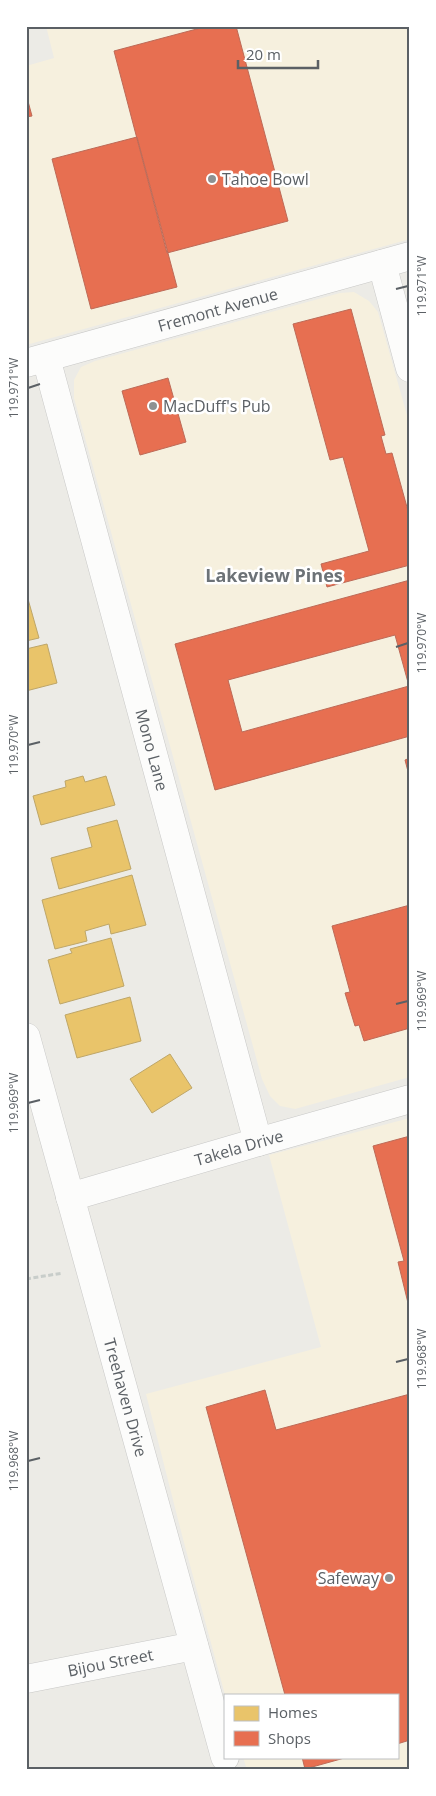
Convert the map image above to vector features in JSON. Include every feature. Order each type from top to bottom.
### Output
[{"type":"street","name":"Fremont Avenue","points":[[36,360],[410,256]]},
{"type":"street","points":[[382,264],[410,368]]},
{"type":"street","name":"Mono Lane","points":[[36,360],[258,1142]]},
{"type":"street","name":"Treehaven Drive","points":[[26,1037],[224,1753]]},
{"type":"street","name":"Takela Drive","points":[[70,1197],[410,1099]]},
{"type":"street","name":"Bijou Street","points":[[26,1679],[194,1646]]},
{"type":"path","points":[[26,1279],[91,1270]]},
{"type":"shaded area","points":[[46,26],[410,26],[410,239],[26,345],[26,66],[54,58]]},
{"type":"shaded area","points":[[354,292],[369,301],[378,312],[410,426],[410,1077],[295,1109],[280,1106],[270,1096],[262,1079],[74,398],[74,380],[81,367],[95,361],[340,293]]},
{"type":"shaded area","points":[[410,1118],[410,1770],[247,1770],[243,1758],[398,1758],[398,1694],[225,1694],[146,1394],[321,1347],[269,1155]]},
{"type":"building: Homes","points":[[26,592],[39,638],[26,641]]},
{"type":"building: Homes","points":[[47,644],[57,683],[26,691],[26,649]]},
{"type":"building: Homes","points":[[83,776],[85,782],[106,776],[115,805],[41,825],[33,796],[66,787],[65,781]]},
{"type":"building: Homes","points":[[117,820],[131,869],[59,889],[51,858],[92,847],[87,828]]},
{"type":"building: Homes","points":[[132,875],[146,925],[111,934],[109,924],[85,931],[87,941],[55,949],[42,900]]},
{"type":"building: Homes","points":[[111,938],[124,986],[60,1004],[48,960],[72,953],[70,949]]},
{"type":"building: Homes","points":[[130,997],[141,1041],[77,1058],[65,1015]]},
{"type":"building: Homes","points":[[170,1054],[192,1088],[152,1113],[130,1079]]},
{"type":"building: Shops","name":"Tahoe Bowl","points":[[208,26],[236,26],[288,221],[167,253],[114,51]]},
{"type":"building: Shops","points":[[26,94],[32,116],[26,117]]},
{"type":"building: Shops","points":[[137,137],[177,287],[91,309],[52,159]]},
{"type":"building: Shops","points":[[351,309],[385,435],[381,436],[386,454],[392,453],[410,518],[410,565],[327,587],[321,564],[369,551],[343,457],[330,460],[293,324]]},
{"type":"building: Shops","points":[[168,378],[186,442],[140,455],[122,391]]},
{"type":"building: Shops","points":[[410,580],[410,736],[215,790],[175,644]],"holes":[[[395,635],[409,686],[242,732],[228,680]]]},
{"type":"building: Shops","points":[[410,758],[410,779],[405,760]]},
{"type":"building: Shops","points":[[410,905],[410,1028],[364,1041],[359,1025],[355,1026],[345,993],[350,992],[332,926]]},
{"type":"building: Shops","points":[[410,1136],[410,1302],[408,1303],[398,1262],[404,1261],[373,1146]]},
{"type":"building: Shops","points":[[265,1390],[276,1430],[410,1394],[410,1740],[398,1744],[398,1694],[285,1694],[206,1407]]},
{"type":"building: Shops","points":[[302,1758],[344,1758],[305,1769]]},
{"type":"place","name":"Tahoe Bowl","points":[[212,179]]},
{"type":"place","name":"MacDuff's Pub","points":[[153,406]]},
{"type":"place","name":"Safeway","points":[[389,1578]]},
{"type":"district","name":"Lakeview Pines","points":[[274,576]]}]
